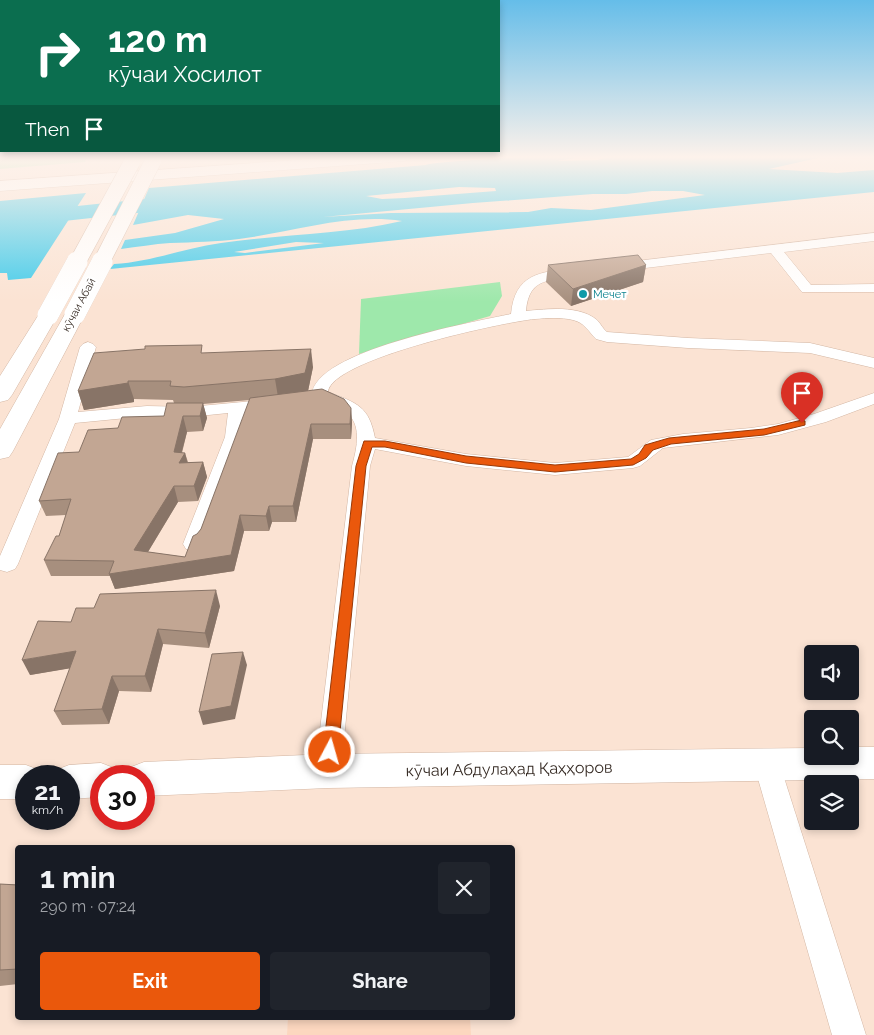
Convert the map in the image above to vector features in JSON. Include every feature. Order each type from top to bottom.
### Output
[{"type":"main road","name":"кӯчаи Абаӣ","points":[[0,395],[48,315],[109,205]]},
{"type":"main road","name":"кӯчаи Абаӣ","points":[[0,452],[76,314],[131,205]]},
{"type":"main road","name":"кӯчаи Абдулаҳад Қаҳҳоров","points":[[155,779],[328,771],[874,763]]},
{"type":"main road","points":[[0,782],[15,782]]},
{"type":"street","points":[[518,317],[518,300],[533,280],[543,276],[874,238]]},
{"type":"street","points":[[775,250],[806,288],[874,288]]},
{"type":"street","points":[[303,398],[333,374],[366,356],[442,335],[534,314],[569,316],[585,320],[595,327],[601,336],[607,337],[688,343],[810,348],[874,363]]},
{"type":"street","points":[[7,564],[68,419],[88,347]]},
{"type":"street","points":[[68,419],[147,411],[189,412],[237,408],[303,398],[350,406],[362,421],[368,443],[361,466],[328,771]]},
{"type":"street","points":[[368,443],[385,444],[466,460],[555,469],[633,462],[643,456],[649,448],[657,444],[714,436],[764,432],[814,420],[874,398]]},
{"type":"street","points":[[192,544],[234,437],[237,408]]},
{"type":"street","points":[[767,765],[849,1035]]},
{"type":"shaded area","points":[[288,1020],[470,1020],[471,1035],[287,1035]]},
{"type":"green space","points":[[500,282],[502,296],[490,316],[359,354],[361,299]]},
{"type":"water","points":[[0,205],[78,205],[31,278],[8,280],[7,273],[0,273]]},
{"type":"water","points":[[142,205],[448,205],[323,217],[391,213],[528,212],[551,208],[591,210],[627,205],[742,205],[110,269],[114,264],[141,261],[221,243],[335,232],[402,221],[361,219],[320,224],[239,239],[164,243],[121,249],[125,240],[175,233],[224,219],[188,215],[133,225]],"holes":[[[296,242],[324,243],[245,253],[234,252]]]},
{"type":"building","points":[[638,255],[646,265],[573,289],[548,265]]},
{"type":"building","points":[[202,345],[201,353],[311,349],[305,373],[275,379],[184,387],[170,386],[171,381],[128,381],[128,383],[78,391],[94,353],[145,349],[145,346]]},
{"type":"building","points":[[322,389],[344,399],[351,408],[350,424],[311,424],[293,506],[269,506],[266,516],[240,515],[231,555],[109,574],[114,561],[44,560],[56,536],[59,536],[71,499],[39,501],[58,453],[79,452],[88,430],[118,428],[122,417],[164,416],[167,403],[203,403],[200,416],[183,416],[174,452],[185,453],[179,463],[203,462],[194,486],[174,486],[134,550],[185,557],[193,536],[201,529],[250,398]]},
{"type":"building","points":[[216,590],[205,633],[158,629],[145,676],[112,676],[102,709],[54,711],[76,651],[22,660],[38,621],[71,622],[76,608],[94,608],[100,594]]},
{"type":"building","points":[[243,652],[231,706],[199,712],[212,654]]},
{"type":"building","points":[[0,884],[15,885],[15,969],[0,970]]},
{"type":"waterway","points":[[0,221],[152,205]]},
{"type":"place","name":"Мечет","points":[[583,294]]},
{"type":"route","points":[[330,752],[361,466],[368,443],[404,447],[466,460],[555,469],[633,462],[643,456],[649,448],[669,441],[764,432],[802,423]]}]
